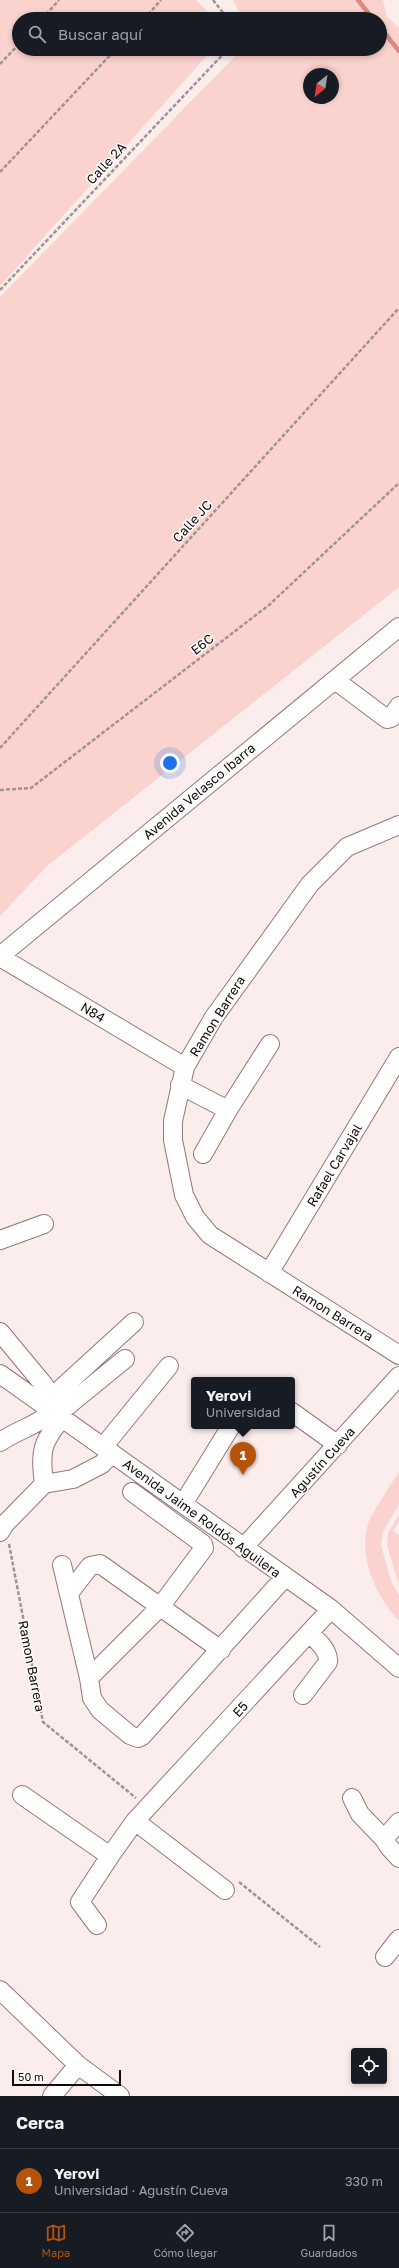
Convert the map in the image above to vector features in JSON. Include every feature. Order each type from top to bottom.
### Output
[{"type":"street","name":"Avenida Velasco Ibarra","points":[[0,956],[399,627]]},
{"type":"street","points":[[335,680],[387,719],[391,718],[399,706]]},
{"type":"street","name":"Ramon Barrera","points":[[399,825],[347,847],[310,884],[214,1017],[185,1067],[173,1121],[173,1140],[184,1195],[195,1217],[210,1235],[399,1355]]},
{"type":"street","name":"N84","points":[[0,956],[185,1067]]},
{"type":"street","points":[[203,1154],[228,1110],[270,1044]]},
{"type":"street","name":"Rafael Carvajal","points":[[269,1272],[399,1057]]},
{"type":"street","points":[[180,1085],[228,1110]]},
{"type":"street","points":[[0,1240],[44,1224]]},
{"type":"street","points":[[44,1484],[41,1460],[62,1389],[134,1322]]},
{"type":"street","points":[[0,1332],[57,1409]]},
{"type":"street","points":[[0,1442],[16,1432],[36,1425],[125,1359]]},
{"type":"street","points":[[2,1528],[44,1484],[72,1479],[102,1464],[108,1450],[168,1366]]},
{"type":"street","name":"Avenida Jaime Roldós Aguilera","points":[[0,1374],[57,1409],[108,1450],[243,1548],[331,1609],[399,1668]]},
{"type":"street","name":"Agustín Cueva","points":[[243,1548],[338,1446],[399,1376]]},
{"type":"street","points":[[295,1414],[338,1446]]},
{"type":"street","points":[[183,1504],[229,1429]]},
{"type":"street","points":[[89,1678],[160,1607],[202,1551],[203,1544],[132,1492]]},
{"type":"street","points":[[70,1592],[90,1566],[100,1564],[221,1650]]},
{"type":"street","points":[[62,1565],[70,1592],[92,1698],[95,1705],[130,1736],[138,1738],[142,1736],[221,1650],[285,1577]]},
{"type":"street","name":"E5","points":[[97,1925],[80,1902],[135,1821],[331,1609]]},
{"type":"street","points":[[303,1696],[328,1662],[327,1653],[309,1633]]},
{"type":"street","points":[[22,1795],[110,1856]]},
{"type":"street","points":[[352,1798],[360,1814],[384,1838],[388,1847],[399,1858]]},
{"type":"street","points":[[135,1821],[225,1890]]},
{"type":"street","points":[[384,1838],[399,1822]]},
{"type":"street","points":[[385,1957],[399,1939]]},
{"type":"street","points":[[0,1990],[78,2065],[120,2096]]},
{"type":"street","points":[[52,2096],[78,2065]]},
{"type":"path","points":[[48,12],[59,0]]},
{"type":"path","points":[[151,12],[162,0]]},
{"type":"path","points":[[213,0],[222,12]]},
{"type":"path","points":[[0,64],[12,51]]},
{"type":"path","points":[[0,172],[109,56]]},
{"type":"path","name":"Calle 2A","points":[[0,290],[221,56]]},
{"type":"path","name":"Calle JC","points":[[0,748],[399,308]]},
{"type":"path","name":"E6C","points":[[0,790],[31,788],[269,605],[399,483]]},
{"type":"path","name":"Ramon Barrera","points":[[2,1528],[43,1722],[148,1808]]},
{"type":"shaded area","points":[[0,0],[196,0],[207,12],[12,12],[12,56],[207,56],[0,286]]},
{"type":"shaded area","points":[[233,0],[383,0],[386,12],[239,12]]},
{"type":"shaded area","points":[[387,17],[399,28],[399,587],[46,867],[0,916],[0,297],[235,56],[387,56]]},
{"type":"shaded area","points":[[399,1472],[399,1504],[383,1532],[381,1545],[391,1581],[399,1595],[399,1621],[384,1601],[372,1578],[368,1565],[365,1540],[367,1528],[372,1515]]},
{"type":"shaded area","points":[[399,1515],[399,1521],[393,1531],[399,1535],[399,1585],[387,1545],[388,1533]]},
{"type":"waterway","points":[[358,0],[367,12]]},
{"type":"waterway","points":[[387,36],[399,51]]},
{"type":"place","name":"Yerovi","points":[[243,1475]]}]
